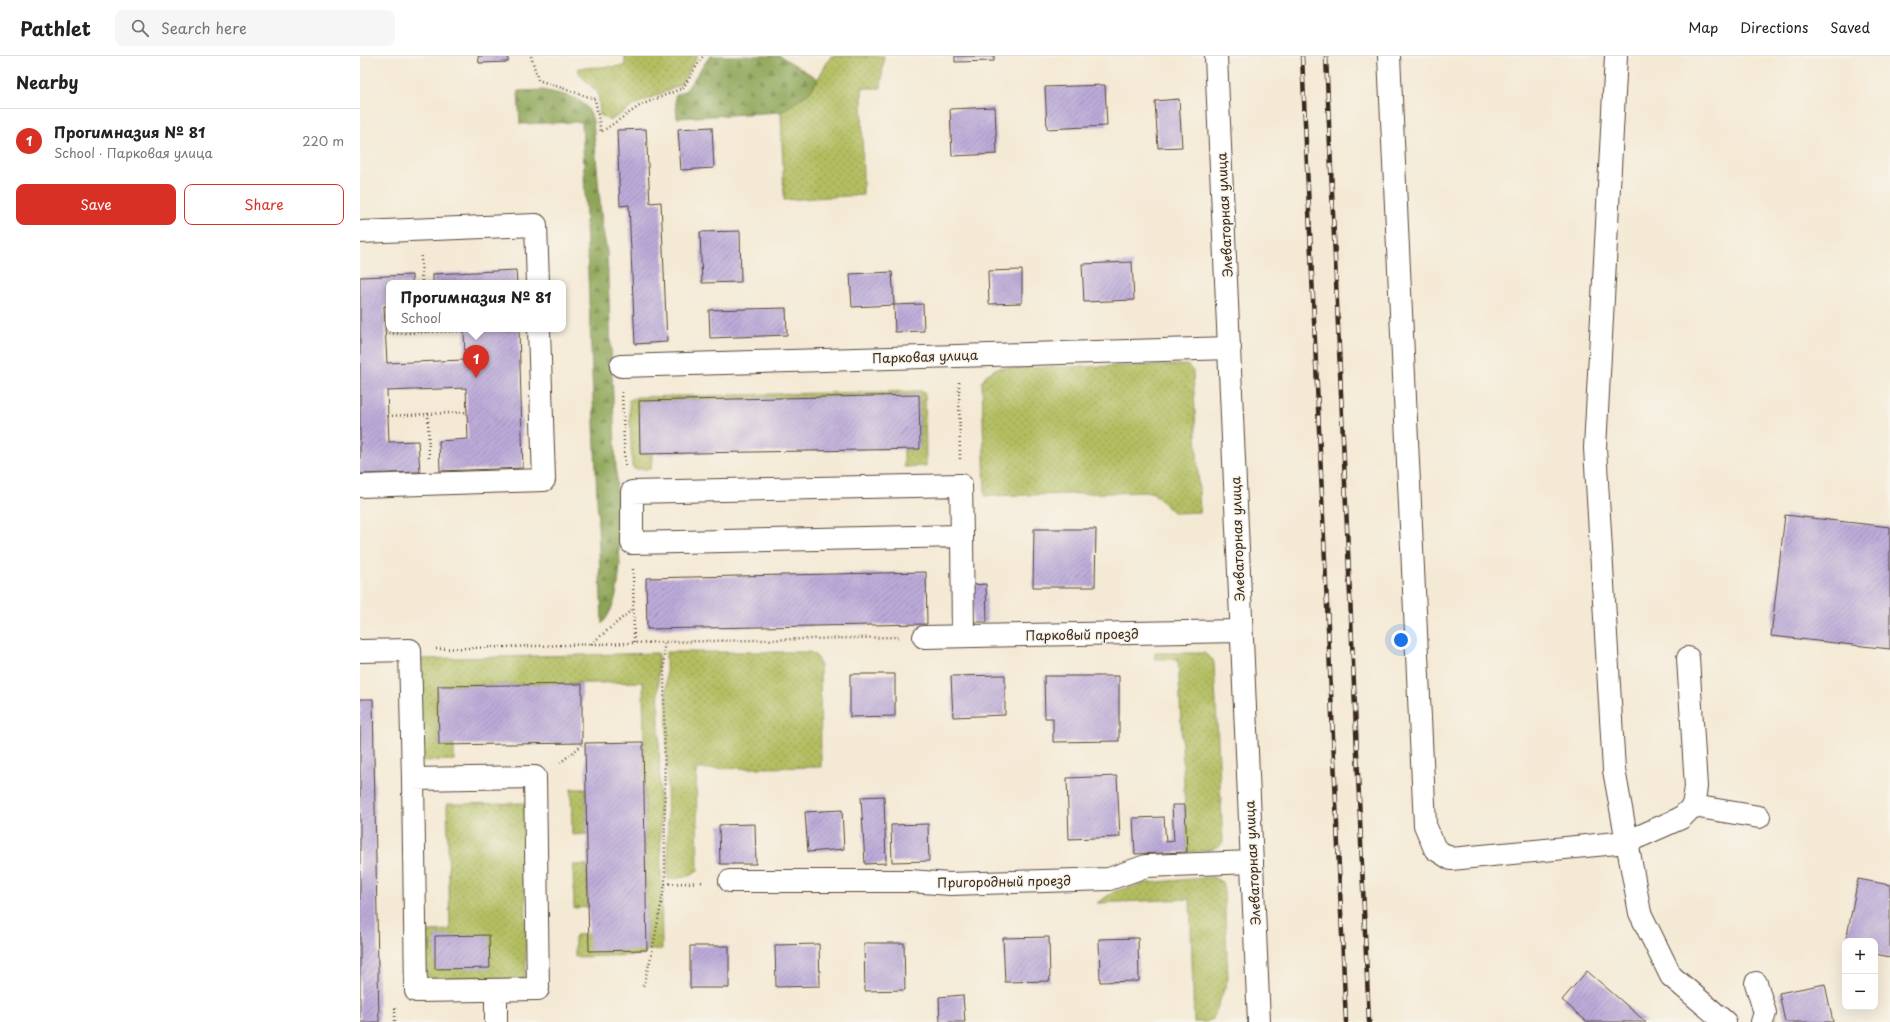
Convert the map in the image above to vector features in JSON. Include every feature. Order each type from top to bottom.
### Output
[{"type":"street","name":"Элеваторная улица","points":[[1216,56],[1230,348],[1240,631],[1259,1022]]},
{"type":"street","points":[[1389,56],[1425,825],[1435,849],[1451,859],[1627,842],[1681,818],[1693,806],[1696,787],[1688,658]]},
{"type":"street","points":[[1616,56],[1595,448],[1614,770],[1640,913],[1671,976],[1724,1022]]},
{"type":"street","points":[[360,232],[536,225],[538,280]]},
{"type":"street","points":[[360,486],[544,480],[540,332]]},
{"type":"street","name":"Парковая улица","points":[[621,366],[1230,348]]},
{"type":"street","points":[[962,536],[632,543],[632,492],[962,485],[963,636]]},
{"type":"street","name":"Парковый проезд","points":[[924,637],[1240,631]]},
{"type":"street","points":[[360,651],[410,650],[416,991],[538,989],[535,777],[413,779]]},
{"type":"street","points":[[1693,806],[1759,818]]},
{"type":"street","name":"Пригородный проезд","points":[[730,881],[910,881],[950,884],[1109,879],[1146,866],[1252,862]]},
{"type":"street","points":[[1756,983],[1765,1013],[1762,1022]]},
{"type":"street","points":[[496,990],[496,1022]]},
{"type":"path","points":[[531,56],[538,80],[595,99],[601,132],[641,106],[683,88],[703,56]]},
{"type":"path","points":[[385,334],[411,332]]},
{"type":"path","points":[[958,355],[962,485]]},
{"type":"path","points":[[621,366],[625,479],[626,484],[632,492]]},
{"type":"path","points":[[388,416],[467,412]]},
{"type":"path","points":[[428,414],[430,484]]},
{"type":"path","points":[[632,543],[634,643]]},
{"type":"path","points":[[590,644],[634,609]]},
{"type":"path","points":[[410,650],[664,642],[924,637]]},
{"type":"path","points":[[643,986],[651,957],[665,884],[664,642]]},
{"type":"path","points":[[560,763],[582,745]]},
{"type":"path","points":[[665,884],[730,881]]},
{"type":"green space","points":[[625,56],[698,56],[680,85],[635,105],[611,120],[600,115],[598,93],[580,75],[578,68],[625,66]]},
{"type":"green space","points":[[710,56],[780,56],[818,79],[810,92],[781,112],[677,118],[675,96],[686,90]]},
{"type":"green space","points":[[831,56],[884,56],[881,88],[862,88],[863,195],[784,200],[781,112],[810,92]]},
{"type":"green space","points":[[543,90],[580,101],[590,112],[593,121],[602,225],[607,251],[620,566],[616,597],[607,618],[602,624],[582,122],[520,124],[518,91]]},
{"type":"green space","points":[[1187,365],[1193,371],[1200,512],[1174,513],[1152,492],[985,496],[982,382],[986,375],[997,368]]},
{"type":"green space","points":[[923,391],[925,395],[926,466],[904,467],[904,449],[920,448],[919,395],[640,401],[640,454],[652,454],[651,469],[634,469],[632,466],[629,400],[637,397]]},
{"type":"green space","points":[[666,652],[810,652],[816,656],[820,665],[821,767],[696,769],[698,870],[689,876],[668,880]]},
{"type":"green space","points":[[658,653],[662,949],[647,950],[644,955],[575,957],[575,935],[589,934],[647,949],[643,682],[438,686],[439,745],[454,745],[454,760],[421,761],[418,659]]},
{"type":"green space","points":[[1155,653],[1204,653],[1213,660],[1223,842],[1220,846],[1212,850],[1187,852],[1178,659],[1155,659]]},
{"type":"green space","points":[[571,789],[586,789],[587,834],[572,835]]},
{"type":"green space","points":[[525,803],[526,974],[523,979],[433,982],[428,978],[426,972],[425,934],[430,931],[450,930],[447,804]]},
{"type":"green space","points":[[573,865],[587,865],[588,907],[574,908]]},
{"type":"green space","points":[[1212,877],[1222,882],[1224,892],[1228,979],[1213,1019],[1206,1022],[1194,1022],[1190,899],[1097,903],[1115,891],[1148,883]]},
{"type":"building","points":[[478,56],[508,56],[508,62],[479,63]]},
{"type":"building","points":[[955,56],[994,56],[994,61],[955,62]]},
{"type":"building","points":[[1105,85],[1107,126],[1047,129],[1045,87]]},
{"type":"building","points":[[1179,99],[1182,147],[1158,148],[1155,101]]},
{"type":"building","points":[[995,107],[997,154],[952,156],[950,109]]},
{"type":"building","points":[[712,127],[714,168],[681,170],[678,129]]},
{"type":"building","points":[[646,129],[650,203],[661,202],[667,342],[635,344],[629,205],[620,206],[617,130]]},
{"type":"building","points":[[740,231],[741,282],[702,283],[700,232]]},
{"type":"building","points":[[1132,262],[1134,300],[1084,302],[1082,264]]},
{"type":"building","points":[[516,270],[517,280],[433,280],[433,274]]},
{"type":"building","points":[[1022,270],[1022,303],[989,304],[988,271]]},
{"type":"building","points":[[892,272],[894,305],[852,307],[850,274]]},
{"type":"building","points":[[412,275],[412,280],[386,280],[386,306],[384,306],[387,363],[465,360],[464,332],[519,332],[523,468],[440,471],[439,441],[468,439],[466,388],[387,391],[389,442],[418,441],[420,472],[360,474],[360,277]]},
{"type":"building","points":[[923,304],[924,331],[895,332],[894,305]]},
{"type":"building","points":[[786,308],[787,335],[710,338],[709,310]]},
{"type":"building","points":[[919,395],[920,449],[640,454],[639,401]]},
{"type":"building","points":[[1785,515],[1890,527],[1890,649],[1771,636]]},
{"type":"building","points":[[1034,529],[1096,529],[1095,587],[1033,587]]},
{"type":"building","points":[[926,572],[927,624],[647,629],[646,578]]},
{"type":"building","points":[[986,584],[987,622],[973,622],[972,585]]},
{"type":"building","points":[[850,674],[895,674],[895,716],[850,717]]},
{"type":"building","points":[[1005,675],[1005,715],[953,717],[951,676]]},
{"type":"building","points":[[1044,676],[1119,676],[1119,741],[1053,742],[1053,718],[1045,718]]},
{"type":"building","points":[[582,684],[582,743],[439,745],[438,686]]},
{"type":"building","points":[[360,699],[373,699],[379,1022],[360,1022]]},
{"type":"building","points":[[643,742],[647,950],[589,951],[585,743]]},
{"type":"building","points":[[1117,776],[1120,837],[1069,839],[1067,778]]},
{"type":"building","points":[[884,796],[886,863],[865,864],[861,797]]},
{"type":"building","points":[[1172,805],[1185,805],[1187,852],[1135,854],[1133,818],[1164,817],[1166,842],[1174,841]]},
{"type":"building","points":[[842,810],[844,849],[808,852],[805,812]]},
{"type":"building","points":[[755,824],[756,864],[720,864],[719,825]]},
{"type":"building","points":[[928,824],[929,861],[892,862],[891,825]]},
{"type":"building","points":[[1858,879],[1890,885],[1890,957],[1878,955],[1878,938],[1847,938]]},
{"type":"building","points":[[489,935],[490,968],[435,969],[435,936]]},
{"type":"building","points":[[1049,937],[1050,981],[1005,982],[1003,938]]},
{"type":"building","points":[[1138,938],[1139,981],[1100,982],[1099,939]]},
{"type":"building","points":[[864,943],[904,943],[905,990],[865,991]]},
{"type":"building","points":[[819,944],[820,986],[776,987],[775,945]]},
{"type":"building","points":[[690,946],[729,946],[729,988],[690,988]]},
{"type":"building","points":[[1587,971],[1646,1022],[1587,1022],[1562,1000]]},
{"type":"building","points":[[1825,984],[1833,1022],[1785,1022],[1779,993]]},
{"type":"building","points":[[963,995],[965,1022],[940,1022],[939,997]]},
{"type":"railway","points":[[1302,56],[1346,1022]]},
{"type":"railway","points":[[1326,56],[1369,1022]]},
{"type":"place","name":"Прогимназия № 81","points":[[476,378]]}]
